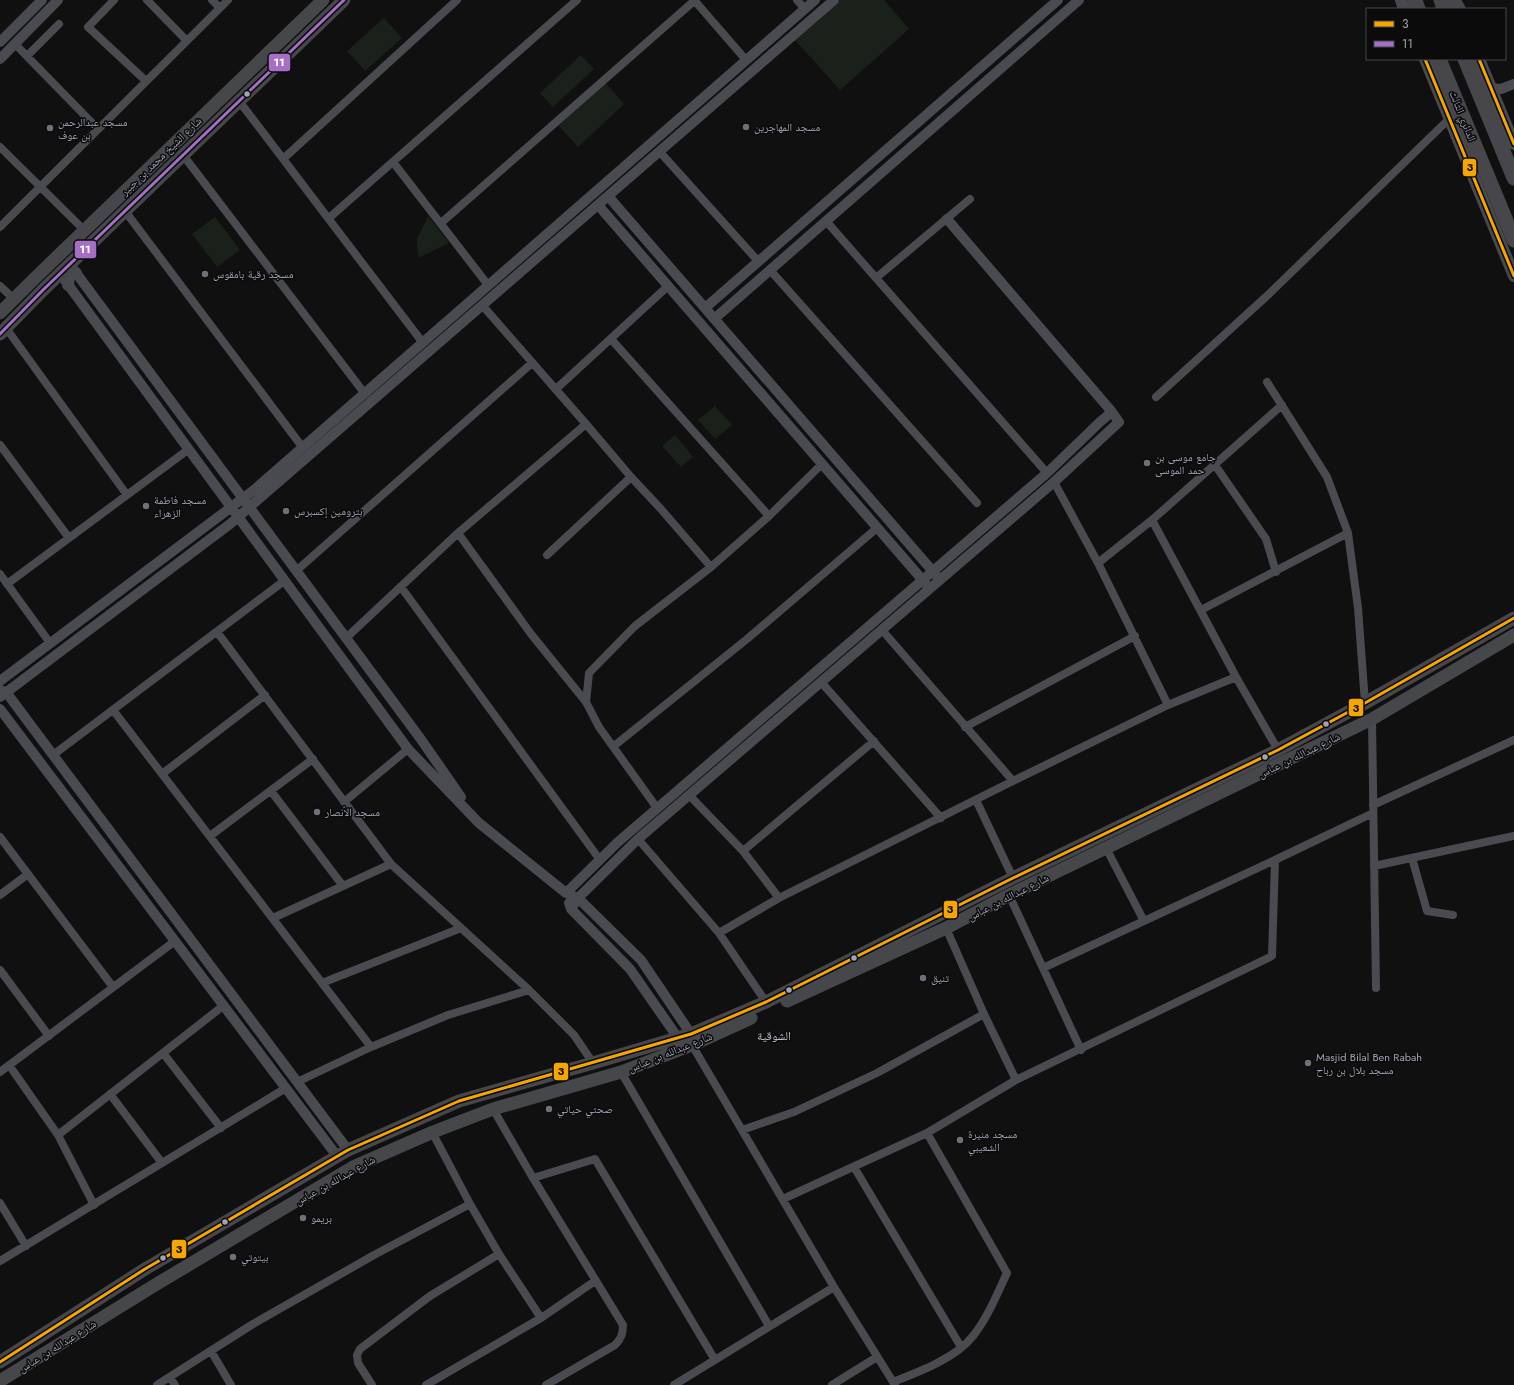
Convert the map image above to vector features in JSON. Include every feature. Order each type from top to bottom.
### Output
[{"type":"highway","name":"الدائري الثالث","points":[[1439,60],[1514,240]]},
{"type":"highway","points":[[1465,60],[1514,178]]},
{"type":"main road","name":"شارع الشيخ محمد بن جبير","points":[[0,313],[323,0]]},
{"type":"main road","name":"شارع الشيخ محمد بن جبير","points":[[3,331],[60,274],[73,269],[125,212],[182,155],[344,0]]},
{"type":"main road","points":[[1425,60],[1514,276]]},
{"type":"main road","points":[[1479,60],[1514,144]]},
{"type":"main road","points":[[68,285],[69,276],[73,269]]},
{"type":"main road","name":"شارع عبدالله بن عباس","points":[[5,1381],[155,1285],[353,1167],[432,1132],[493,1109],[621,1072],[766,1002],[1013,878],[1278,750],[1366,703],[1514,618]]},
{"type":"main road","name":"شارع عبدالله بن عباس","points":[[0,1362],[145,1269],[342,1153],[459,1102],[687,1039],[946,928],[1009,895],[1372,719],[1514,635]]},
{"type":"street","points":[[0,42],[42,0]]},
{"type":"street","points":[[0,59],[58,0]]},
{"type":"street","points":[[114,0],[88,27],[146,81]]},
{"type":"street","points":[[146,0],[187,40]]},
{"type":"street","points":[[212,0],[220,8]]},
{"type":"street","points":[[0,227],[228,0]]},
{"type":"street","points":[[283,159],[457,0]]},
{"type":"street","points":[[440,223],[694,0],[746,60]]},
{"type":"street","points":[[797,0],[805,9]]},
{"type":"street","points":[[342,1153],[297,1082],[53,755],[2,693],[238,517],[246,503],[303,448],[815,0]]},
{"type":"street","points":[[0,681],[231,508],[246,503],[482,305],[834,0]]},
{"type":"street","points":[[705,308],[1058,0]]},
{"type":"street","points":[[714,319],[1079,0]]},
{"type":"street","points":[[329,218],[574,1]]},
{"type":"street","points":[[27,56],[60,24]]},
{"type":"street","points":[[15,44],[98,129]]},
{"type":"street","points":[[1491,88],[1501,89],[1514,84]]},
{"type":"street","points":[[239,101],[423,343]]},
{"type":"street","points":[[1156,397],[1269,294],[1449,119]]},
{"type":"street","points":[[0,147],[84,230]]},
{"type":"street","points":[[660,151],[758,261]]},
{"type":"street","points":[[182,155],[365,394]]},
{"type":"street","points":[[393,162],[488,286]]},
{"type":"street","points":[[608,196],[940,580]]},
{"type":"street","points":[[876,278],[970,199]]},
{"type":"street","points":[[598,205],[930,588]]},
{"type":"street","points":[[125,212],[303,448]]},
{"type":"street","points":[[571,909],[578,898],[638,839],[1054,482],[1119,422],[947,219]]},
{"type":"street","points":[[826,221],[1047,473]]},
{"type":"street","points":[[73,269],[420,738],[479,823]]},
{"type":"street","points":[[770,270],[977,503]]},
{"type":"street","points":[[60,274],[408,749],[479,823],[566,893],[578,898],[641,960],[834,1287],[894,1384],[938,1363],[973,1337],[1007,1273],[927,1133]]},
{"type":"street","points":[[0,286],[14,299]]},
{"type":"street","points":[[556,389],[668,286]]},
{"type":"street","points":[[482,305],[586,424],[630,478],[660,508],[711,567]]},
{"type":"street","points":[[3,331],[127,495]]},
{"type":"street","points":[[610,339],[769,516]]},
{"type":"street","points":[[296,571],[532,363]]},
{"type":"street","points":[[1268,382],[1328,477],[1348,533],[1358,608],[1366,703]]},
{"type":"street","points":[[1098,563],[1152,520],[1282,405]]},
{"type":"street","points":[[566,893],[618,842],[1047,473],[1112,412]]},
{"type":"street","points":[[346,638],[458,533],[586,424]]},
{"type":"street","points":[[0,445],[70,538]]},
{"type":"street","points":[[7,584],[188,449]]},
{"type":"street","points":[[586,702],[590,673],[635,626],[711,567],[769,516],[822,464]]},
{"type":"street","points":[[1215,465],[1266,539],[1276,572]]},
{"type":"street","points":[[547,555],[630,478]]},
{"type":"street","points":[[1054,482],[1098,563],[1168,705]]},
{"type":"street","points":[[1152,520],[1236,677],[1278,750]]},
{"type":"street","points":[[614,746],[747,639],[877,528]]},
{"type":"street","points":[[458,533],[531,634],[586,702],[599,727],[657,808]]},
{"type":"street","points":[[1201,610],[1348,533]]},
{"type":"street","points":[[0,574],[50,643]]},
{"type":"street","points":[[53,755],[284,581]]},
{"type":"street","points":[[401,587],[600,860]]},
{"type":"street","points":[[882,630],[1012,781]]},
{"type":"street","points":[[217,632],[392,864],[529,990],[574,1034],[593,1064]]},
{"type":"street","points":[[965,727],[1135,636]]},
{"type":"street","points":[[719,933],[779,898],[941,818],[1012,781],[1168,705],[1236,677]]},
{"type":"street","points":[[821,682],[941,818]]},
{"type":"street","points":[[162,774],[265,695]]},
{"type":"street","points":[[0,709],[174,942],[286,1088],[342,1153]]},
{"type":"street","points":[[113,710],[371,1047]]},
{"type":"street","points":[[1372,719],[1376,988]]},
{"type":"street","points":[[1043,968],[1275,860],[1373,809],[1514,740]]},
{"type":"street","points":[[742,851],[874,741]]},
{"type":"street","points":[[344,802],[408,749]]},
{"type":"street","points":[[210,836],[313,759]]},
{"type":"street","points":[[271,791],[344,886]]},
{"type":"street","points":[[689,795],[742,851],[779,898]]},
{"type":"street","points":[[976,800],[1013,878]]},
{"type":"street","points":[[1374,866],[1514,836]]},
{"type":"street","points":[[0,837],[113,987]]},
{"type":"street","points":[[638,839],[719,933],[766,1002]]},
{"type":"street","points":[[1106,848],[1144,921]]},
{"type":"street","points":[[1412,858],[1427,911],[1454,915]]},
{"type":"street","points":[[783,1200],[927,1133],[1016,1080],[1081,1050],[1272,956],[1275,860]]},
{"type":"street","points":[[273,918],[392,864]]},
{"type":"street","points":[[0,895],[28,874]]},
{"type":"street","points":[[566,893],[571,909],[630,969],[687,1039]]},
{"type":"street","points":[[1009,895],[1081,1050]]},
{"type":"street","points":[[322,982],[461,928]]},
{"type":"street","points":[[946,928],[984,1014],[1016,1080]]},
{"type":"street","points":[[0,1072],[174,942]]},
{"type":"street","points":[[1,972],[49,1036]]},
{"type":"street","points":[[297,1082],[371,1047],[448,1015],[529,990]]},
{"type":"street","points":[[58,1135],[223,1006]]},
{"type":"street","points":[[742,1130],[794,1112],[877,1073],[984,1014]]},
{"type":"street","points":[[163,1053],[221,1128]]},
{"type":"street","points":[[9,1066],[58,1135],[94,1205]]},
{"type":"street","points":[[621,1072],[769,1326]]},
{"type":"street","points":[[0,1261],[286,1088]]},
{"type":"street","points":[[110,1094],[162,1163]]},
{"type":"street","points":[[493,1109],[533,1178],[623,1325],[623,1332],[620,1340],[615,1345],[549,1384]]},
{"type":"street","points":[[432,1132],[470,1204],[499,1254],[540,1318]]},
{"type":"street","points":[[533,1178],[595,1159],[715,1360]]},
{"type":"street","points":[[854,1167],[961,1347]]},
{"type":"street","points":[[0,1203],[26,1246]]},
{"type":"street","points":[[157,1385],[253,1324],[374,1255],[470,1204]]},
{"type":"street","points":[[372,1385],[358,1362],[357,1355],[360,1349],[430,1296],[499,1254]]},
{"type":"street","points":[[426,1385],[540,1318],[595,1281]]},
{"type":"street","points":[[674,1385],[834,1287]]},
{"type":"street","points":[[211,1351],[231,1385]]},
{"type":"street","points":[[832,1385],[877,1357]]},
{"type":"street","points":[[170,1377],[174,1385]]},
{"type":"shaded area","points":[[840,0],[884,0],[909,29],[840,90],[795,40]]},
{"type":"shaded area","points":[[384,18],[402,38],[365,71],[347,51]]},
{"type":"shaded area","points":[[581,55],[594,69],[553,107],[540,93]]},
{"type":"shaded area","points":[[605,82],[624,104],[578,147],[558,125]]},
{"type":"shaded area","points":[[428,216],[449,243],[418,258],[417,239]]},
{"type":"shaded area","points":[[215,217],[240,250],[217,267],[192,234]]},
{"type":"shaded area","points":[[715,406],[732,425],[715,439],[698,420]]},
{"type":"shaded area","points":[[675,435],[693,457],[681,467],[662,446]]},
{"type":"transit line","name":"11","points":[[0,334],[43,290],[344,0]]},
{"type":"transit line","name":"3","points":[[1425,60],[1514,276]]},
{"type":"transit line","name":"3","points":[[1479,60],[1514,144]]},
{"type":"transit line","name":"3","points":[[0,1362],[145,1269],[348,1150],[459,1101],[691,1034],[766,1002],[1013,878],[1278,750],[1365,703],[1514,618]]},
{"type":"place","name":"مسجد المهاجرين","points":[[746,127]]},
{"type":"place","name":"مسجد عبدالرحمن بن عوف","points":[[50,128]]},
{"type":"place","name":"مسجد رقية بامقوس","points":[[205,274]]},
{"type":"place","name":"جامع موسى بن حمد الموسى","points":[[1147,463]]},
{"type":"place","name":"مسجد فاطمة الزهراء","points":[[146,506]]},
{"type":"place","name":"بترومين إكسبرس","points":[[286,511]]},
{"type":"place","name":"مسجد الأنصار","points":[[317,812]]},
{"type":"place","name":"تنيق","points":[[923,978]]},
{"type":"place","name":"Masjid Bilal Ben Rabah مسجد بلال بن رباح","points":[[1308,1063]]},
{"type":"place","name":"صحتي حياتي","points":[[549,1109]]},
{"type":"place","name":"مسجد منيرة الشعيبي","points":[[960,1140]]},
{"type":"place","name":"بريمو","points":[[303,1218]]},
{"type":"place","name":"بيتوتي","points":[[233,1257]]},
{"type":"district","name":"الشوقية","points":[[774,1036]]}]
